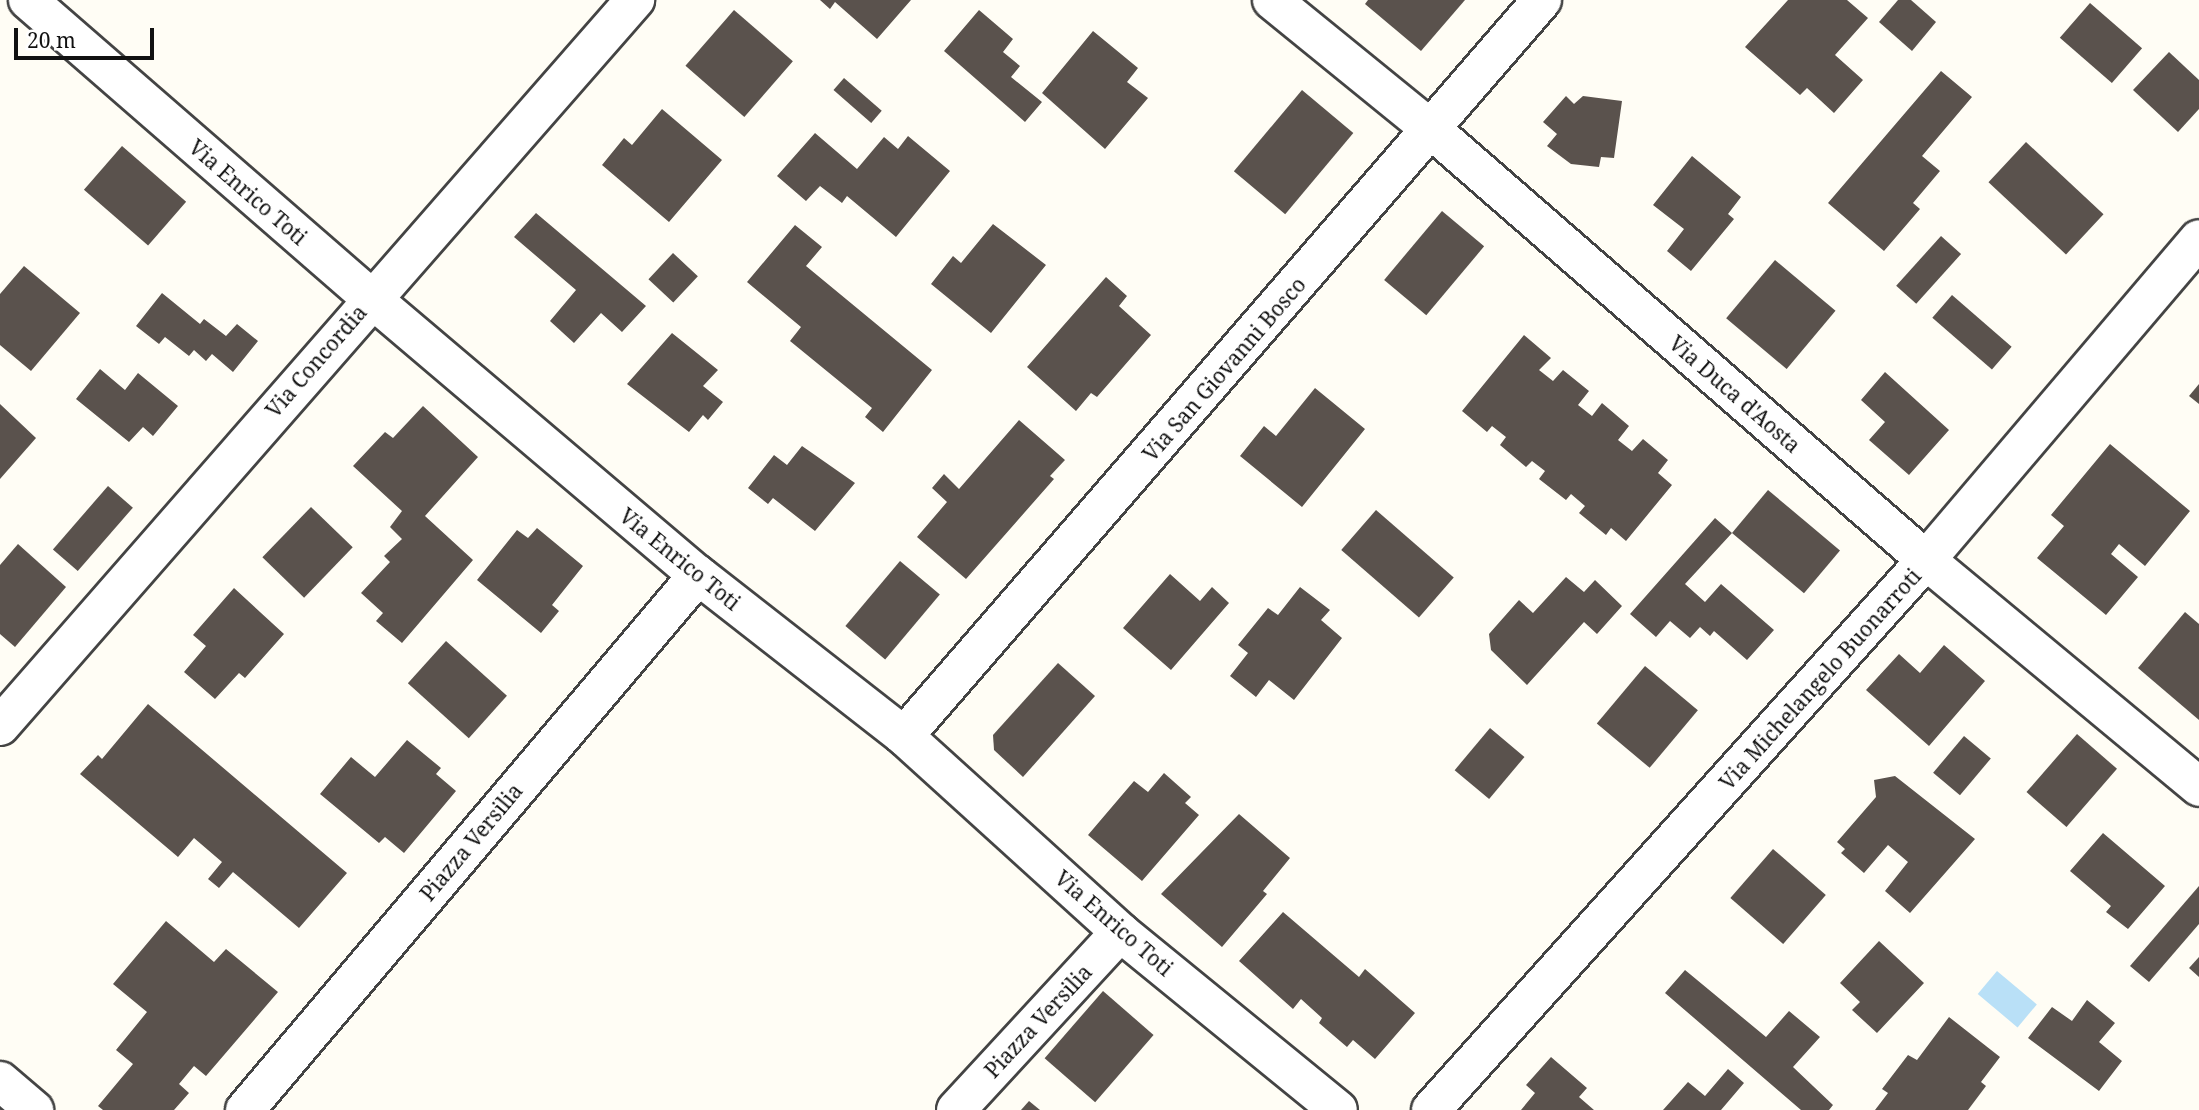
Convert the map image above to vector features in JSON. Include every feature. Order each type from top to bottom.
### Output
[{"type":"street","name":"Via Enrico Toti","points":[[28,0],[371,298],[698,575],[904,736],[1120,932],[1338,1110]]},
{"type":"street","name":"Via Concordia","points":[[0,726],[371,298],[635,0]]},
{"type":"street","name":"Via Duca d'Aosta","points":[[1272,0],[1432,130],[1926,560],[2199,787]]},
{"type":"street","name":"Via San Giovanni Bosco","points":[[904,736],[1542,0]]},
{"type":"street","name":"Via Michelangelo Buonarroti","points":[[1431,1110],[1926,560],[2199,239]]},
{"type":"street","name":"Piazza Versilia","points":[[245,1110],[698,575]]},
{"type":"street","name":"Piazza Versilia","points":[[956,1110],[1120,932]]},
{"type":"street","points":[[0,1081],[34,1110]]},
{"type":"water","points":[[1997,971],[2037,1004],[2018,1027],[1978,994]]},
{"type":"building","points":[[820,0],[911,0],[877,39],[835,2],[830,9]]},
{"type":"building","points":[[1368,0],[1465,0],[1421,51],[1365,4]]},
{"type":"building","points":[[1788,0],[1847,0],[1868,18],[1835,55],[1863,80],[1834,113],[1807,88],[1800,95],[1745,47]]},
{"type":"building","points":[[1898,0],[1911,0],[1936,22],[1912,51],[1879,22]]},
{"type":"building","points":[[2090,3],[2142,48],[2112,83],[2060,38]]},
{"type":"building","points":[[734,10],[793,61],[744,117],[685,66]]},
{"type":"building","points":[[979,10],[1013,39],[1003,52],[1020,66],[1011,77],[1042,102],[1025,122],[944,51]]},
{"type":"building","points":[[1093,31],[1138,68],[1127,82],[1148,98],[1105,149],[1042,93]]},
{"type":"building","points":[[2169,52],[2199,80],[2199,109],[2178,132],[2133,90]]},
{"type":"building","points":[[1941,71],[1972,97],[1922,156],[1940,171],[1913,203],[1920,209],[1884,251],[1828,203]]},
{"type":"building","points":[[844,78],[882,111],[871,123],[834,90]]},
{"type":"building","points":[[1302,90],[1353,133],[1285,214],[1234,171]]},
{"type":"building","points":[[1566,96],[1574,104],[1583,96],[1622,101],[1614,158],[1601,157],[1599,167],[1571,164],[1547,146],[1557,134],[1543,122]]},
{"type":"building","points":[[662,109],[722,160],[669,222],[602,165],[624,138],[632,145]]},
{"type":"building","points":[[815,133],[857,169],[884,137],[898,149],[908,136],[950,171],[896,237],[847,196],[842,203],[820,186],[806,201],[777,176]]},
{"type":"building","points":[[2026,142],[2104,214],[2066,255],[1988,182]]},
{"type":"building","points":[[122,146],[186,202],[148,246],[84,190]]},
{"type":"building","points":[[1692,156],[1741,197],[1728,214],[1734,219],[1691,271],[1667,251],[1684,229],[1653,205]]},
{"type":"building","points":[[1442,211],[1484,246],[1426,315],[1384,280]]},
{"type":"building","points":[[536,213],[646,306],[622,332],[601,313],[574,343],[550,321],[576,290],[514,237]]},
{"type":"building","points":[[993,224],[1046,265],[991,333],[931,284],[953,256],[961,263]]},
{"type":"building","points":[[795,225],[822,247],[806,266],[932,370],[883,432],[865,417],[872,408],[790,341],[801,327],[747,282]]},
{"type":"building","points":[[1941,236],[1961,254],[1916,304],[1896,286]]},
{"type":"building","points":[[673,253],[698,276],[673,303],[648,279]]},
{"type":"building","points":[[1775,260],[1836,311],[1787,369],[1726,318]]},
{"type":"building","points":[[24,266],[80,313],[31,371],[0,345],[0,294]]},
{"type":"building","points":[[1106,277],[1127,296],[1119,306],[1151,335],[1097,397],[1091,393],[1076,411],[1027,367]]},
{"type":"building","points":[[162,293],[200,324],[204,319],[226,336],[237,324],[258,341],[233,372],[212,354],[206,361],[194,350],[189,356],[165,337],[159,344],[136,326]]},
{"type":"building","points":[[1952,295],[2012,347],[1992,369],[1932,318]]},
{"type":"building","points":[[672,333],[718,370],[703,386],[723,402],[708,420],[703,415],[689,432],[627,384]]},
{"type":"building","points":[[1524,335],[1551,358],[1539,370],[1553,381],[1563,370],[1589,391],[1578,405],[1592,416],[1602,403],[1629,426],[1618,440],[1632,451],[1643,439],[1668,460],[1658,473],[1672,485],[1626,541],[1611,528],[1606,535],[1579,513],[1585,506],[1571,494],[1566,500],[1539,479],[1545,471],[1532,461],[1526,467],[1500,445],[1506,437],[1492,426],[1487,432],[1462,411]]},
{"type":"building","points":[[100,369],[125,390],[138,373],[178,406],[153,436],[143,427],[129,442],[76,399]]},
{"type":"building","points":[[1885,372],[1949,430],[1909,475],[1869,440],[1885,422],[1861,400]]},
{"type":"building","points":[[2199,384],[2199,404],[2189,396]]},
{"type":"building","points":[[1315,388],[1365,429],[1302,507],[1240,456],[1264,426],[1276,436]]},
{"type":"building","points":[[0,404],[36,438],[0,479]]},
{"type":"building","points":[[423,406],[478,457],[425,516],[473,560],[402,643],[376,621],[383,613],[361,593],[390,562],[384,556],[402,539],[390,527],[402,511],[353,466],[385,432],[393,438]]},
{"type":"building","points":[[1019,420],[1065,460],[1050,476],[1054,479],[966,579],[917,537],[947,502],[932,488],[944,474],[959,489]]},
{"type":"building","points":[[2110,444],[2190,511],[2145,566],[2119,544],[2111,554],[2138,577],[2106,615],[2037,558],[2064,526],[2051,515]]},
{"type":"building","points":[[802,446],[855,483],[815,531],[773,498],[768,504],[748,488],[774,455],[787,465]]},
{"type":"building","points":[[108,486],[133,508],[78,571],[53,549]]},
{"type":"building","points":[[1768,490],[1840,550],[1804,593],[1732,533]]},
{"type":"building","points":[[311,507],[353,547],[304,598],[262,557]]},
{"type":"building","points":[[1376,510],[1454,578],[1419,618],[1341,550]]},
{"type":"building","points":[[1715,518],[1732,533],[1685,584],[1705,602],[1721,584],[1774,630],[1747,660],[1714,631],[1710,636],[1700,627],[1690,638],[1670,621],[1656,637],[1630,614]]},
{"type":"building","points":[[537,528],[583,566],[552,605],[559,611],[541,633],[477,580],[517,530],[528,538]]},
{"type":"building","points":[[18,544],[66,587],[15,647],[0,634],[0,565]]},
{"type":"building","points":[[900,561],[940,594],[885,660],[845,626]]},
{"type":"building","points":[[1170,574],[1200,601],[1212,587],[1229,603],[1171,670],[1123,628]]},
{"type":"building","points":[[1566,577],[1584,592],[1595,580],[1622,606],[1597,634],[1584,622],[1527,685],[1491,650],[1489,634],[1519,600],[1533,613]]},
{"type":"building","points":[[1300,587],[1330,610],[1321,620],[1342,638],[1294,700],[1269,680],[1256,697],[1230,676],[1248,653],[1238,645],[1268,608],[1278,615]]},
{"type":"building","points":[[234,588],[284,634],[245,678],[239,673],[215,699],[184,672],[206,646],[193,635]]},
{"type":"building","points":[[2185,612],[2199,624],[2199,720],[2138,668]]},
{"type":"building","points":[[446,641],[507,696],[469,738],[408,683]]},
{"type":"building","points":[[1944,645],[1985,681],[1929,746],[1866,690],[1899,654],[1920,673]]},
{"type":"building","points":[[1058,663],[1095,696],[1023,777],[994,750],[993,735]]},
{"type":"building","points":[[1645,666],[1698,710],[1650,768],[1597,723]]},
{"type":"building","points":[[148,704],[347,873],[299,928],[233,872],[219,888],[208,879],[222,862],[194,838],[178,857],[80,774],[98,755],[102,759]]},
{"type":"building","points":[[1490,728],[1524,757],[1489,799],[1455,770]]},
{"type":"building","points":[[2077,734],[2117,769],[2066,827],[2026,792]]},
{"type":"building","points":[[1964,736],[1991,758],[1960,795],[1933,773]]},
{"type":"building","points":[[407,740],[441,768],[436,774],[456,791],[404,853],[385,837],[379,843],[320,794],[351,757],[375,777]]},
{"type":"building","points":[[1164,773],[1191,797],[1185,803],[1199,815],[1142,881],[1088,835],[1134,781],[1148,792]]},
{"type":"building","points":[[1895,776],[1975,839],[1910,913],[1885,891],[1908,862],[1888,845],[1864,873],[1841,853],[1845,849],[1837,842],[1876,797],[1874,780]]},
{"type":"building","points":[[1239,814],[1290,858],[1263,891],[1267,894],[1222,947],[1161,894]]},
{"type":"building","points":[[2103,833],[2165,886],[2128,929],[2106,912],[2111,906],[2070,871]]},
{"type":"building","points":[[1773,849],[1826,895],[1783,944],[1730,898]]},
{"type":"building","points":[[2199,886],[2199,924],[2149,982],[2130,966]]},
{"type":"building","points":[[1283,912],[1359,977],[1365,969],[1415,1013],[1375,1059],[1353,1040],[1347,1047],[1319,1023],[1322,1018],[1301,999],[1293,1009],[1239,961]]},
{"type":"building","points":[[166,921],[214,962],[226,949],[278,992],[206,1076],[194,1066],[179,1084],[189,1093],[174,1110],[103,1110],[98,1106],[133,1064],[116,1050],[147,1012],[113,984]]},
{"type":"building","points":[[1879,941],[1924,983],[1877,1033],[1852,1010],[1860,1002],[1840,983]]},
{"type":"building","points":[[2199,957],[2199,977],[2189,968]]},
{"type":"building","points":[[1685,970],[1766,1037],[1789,1011],[1820,1037],[1793,1067],[1833,1105],[1829,1110],[1801,1110],[1665,993]]},
{"type":"building","points":[[1103,991],[1154,1035],[1095,1102],[1045,1058]]},
{"type":"building","points":[[2087,1000],[2115,1023],[2099,1042],[2122,1061],[2099,1091],[2028,1038],[2052,1007],[2072,1021]]},
{"type":"building","points":[[1949,1017],[2000,1057],[1981,1082],[1986,1086],[1968,1110],[1875,1110],[1888,1093],[1882,1089],[1908,1055],[1917,1060]]},
{"type":"building","points":[[1551,1057],[1587,1088],[1579,1097],[1594,1110],[1521,1110],[1535,1093],[1526,1085]]},
{"type":"building","points":[[1728,1069],[1744,1083],[1721,1110],[1663,1110],[1688,1082],[1705,1096]]},
{"type":"building","points":[[1029,1101],[1040,1110],[1021,1110]]}]
